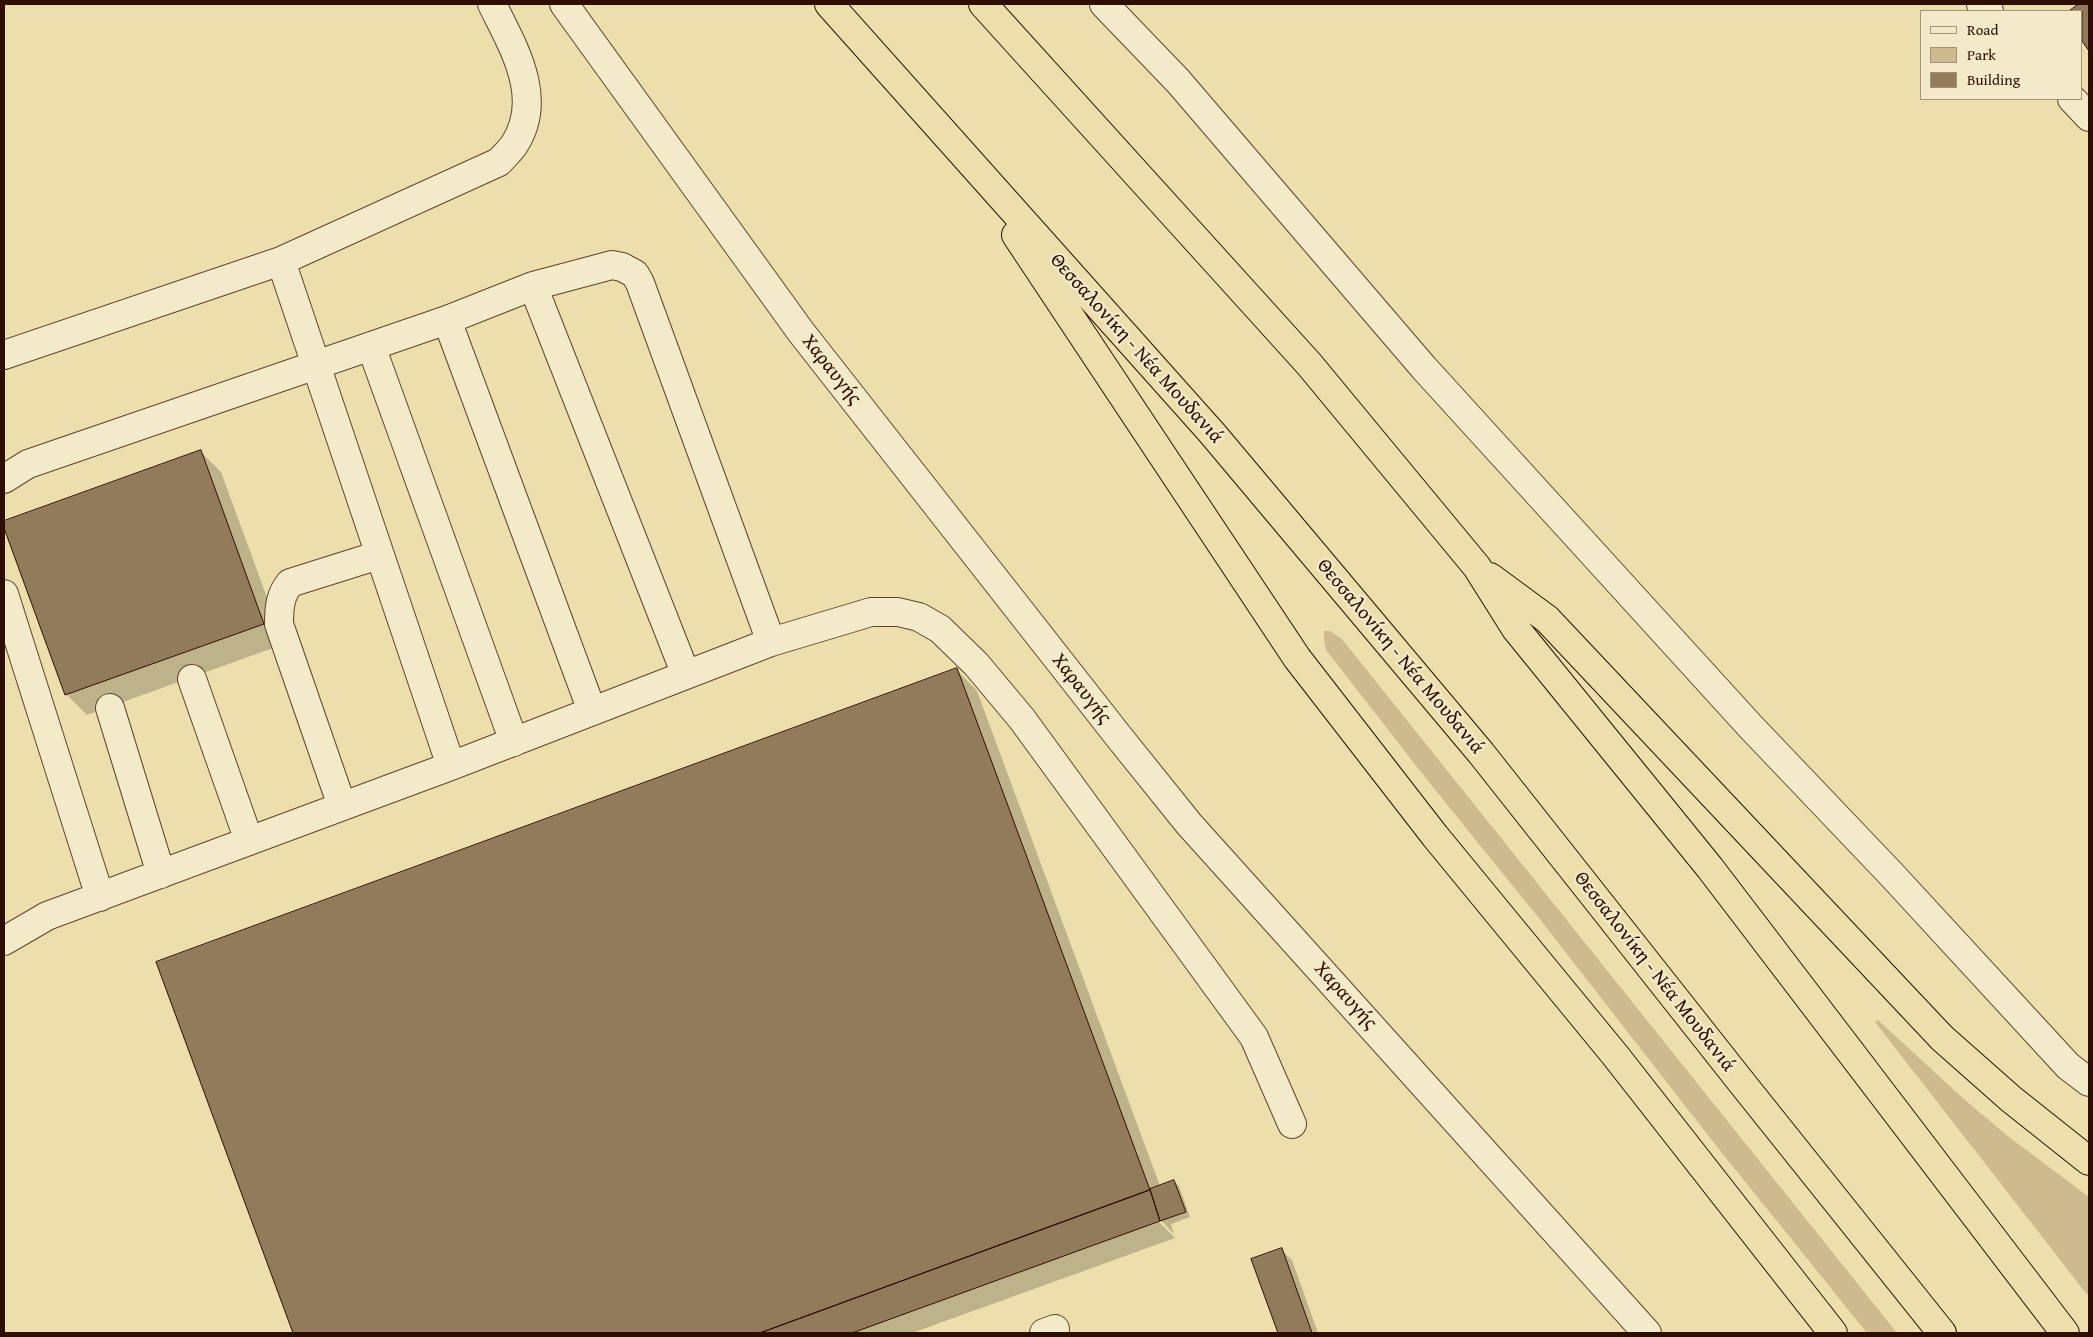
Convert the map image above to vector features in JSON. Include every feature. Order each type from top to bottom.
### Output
[{"type":"highway","name":"Θεσσαλονίκη - Νέα Μουδανιά","points":[[830,4],[1212,433],[1481,753],[1742,1084],[1942,1333]]},
{"type":"highway","points":[[982,4],[1309,364],[1477,567],[1516,629],[1710,868],[2065,1333]]},
{"type":"highway","points":[[963,154],[1297,658],[1436,836],[1621,1062],[1833,1333]]},
{"type":"highway","points":[[1477,567],[1547,618],[1942,1038],[2012,1099],[2089,1161]]},
{"type":"street","points":[[4,355],[281,261],[499,162],[515,144],[526,115],[526,85],[519,60],[492,4]]},
{"type":"street","name":"Χαραυγής","points":[[564,4],[801,332],[1183,816],[1647,1333]]},
{"type":"street","points":[[1104,4],[1178,82],[1424,368],[1750,726],[1892,875],[2068,1066],[2089,1082]]},
{"type":"street","points":[[2073,100],[2089,117]]},
{"type":"street","points":[[281,261],[451,766]]},
{"type":"street","points":[[4,479],[28,464],[447,320],[533,286],[612,265],[622,267],[634,274],[640,283],[771,642]]},
{"type":"street","points":[[533,286],[686,675]]},
{"type":"street","points":[[447,320],[592,711]]},
{"type":"street","points":[[371,346],[514,742]]},
{"type":"street","points":[[342,806],[279,624],[280,603],[283,592],[290,583],[379,555]]},
{"type":"street","points":[[4,594],[100,897]]},
{"type":"street","points":[[4,941],[47,916],[451,766],[771,642],[871,612],[898,612],[919,617],[940,629],[976,664],[1022,720],[1254,1038],[1292,1124]]},
{"type":"street","points":[[192,679],[249,841]]},
{"type":"street","points":[[110,708],[161,874]]},
{"type":"green space","points":[[1324,631],[1330,631],[1342,639],[1897,1333],[1867,1333],[1714,1143],[1542,922],[1428,781],[1326,650]]},
{"type":"green space","points":[[1878,1020],[1965,1100],[2009,1137],[2089,1197],[2089,1297],[1875,1022]]},
{"type":"building","points":[[2079,4],[2089,4],[2089,51],[2083,42],[2083,10],[2070,10]]},
{"type":"building","points":[[201,450],[264,624],[65,695],[4,528],[4,521]]},
{"type":"building","points":[[957,668],[1150,1190],[760,1333],[293,1333],[156,962]]},
{"type":"building","points":[[1174,1180],[1186,1212],[1160,1221],[1150,1189]]},
{"type":"building","points":[[1150,1190],[1160,1221],[852,1333],[760,1333]]},
{"type":"building","points":[[1282,1248],[1312,1333],[1278,1333],[1251,1259]]}]
